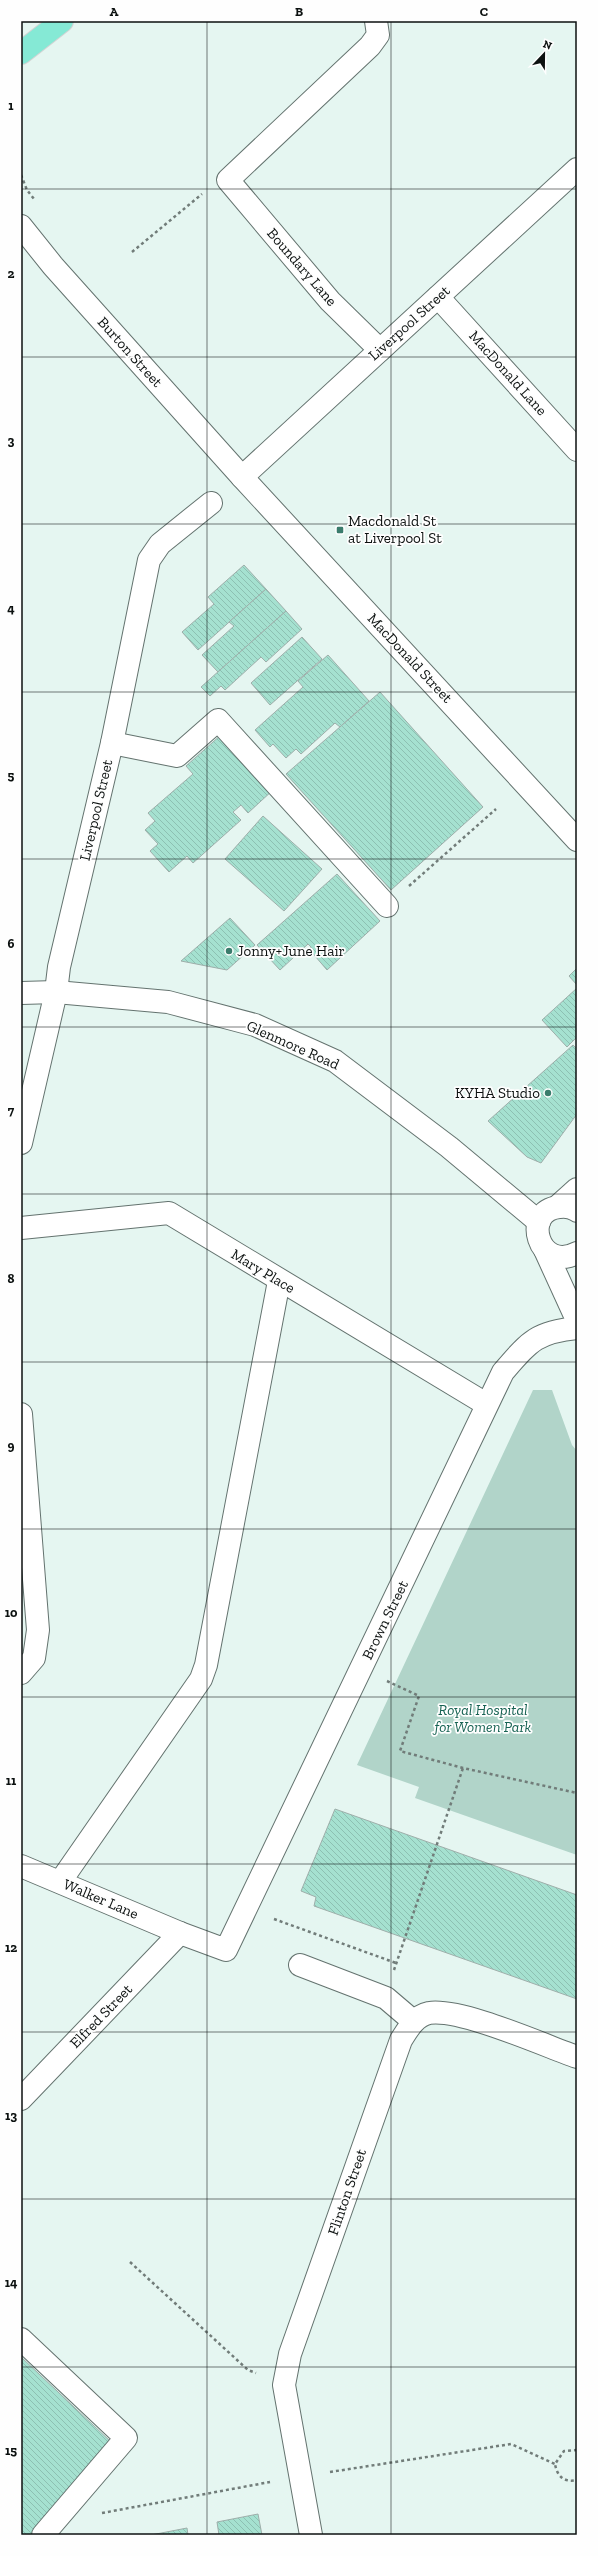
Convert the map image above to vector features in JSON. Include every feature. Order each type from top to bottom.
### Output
[{"type":"main road","points":[[21,53],[62,21]]},
{"type":"street","points":[[228,180],[370,46],[378,35],[376,21]]},
{"type":"street","name":"Liverpool Street","points":[[242,477],[577,169]]},
{"type":"street","name":"Boundary Lane","points":[[228,180],[330,301],[380,350]]},
{"type":"street","name":"Burton Street","points":[[26,233],[242,477]]},
{"type":"street","name":"MacDonald Lane","points":[[438,297],[577,450]]},
{"type":"street","name":"MacDonald Street","points":[[242,477],[577,840]]},
{"type":"street","name":"Liverpool Street","points":[[21,1143],[56,992],[59,967],[112,743],[149,560],[160,544],[211,503]]},
{"type":"street","points":[[112,743],[177,756],[218,720],[387,906]]},
{"type":"street","name":"Glenmore Road","points":[[21,993],[56,992],[168,1002],[255,1025],[335,1061],[449,1147],[539,1222]]},
{"type":"street","points":[[577,1189],[567,1209],[544,1215],[539,1222],[538,1237],[577,1320]]},
{"type":"street","name":"Mary Place","points":[[21,1228],[169,1213],[279,1281],[486,1404]]},
{"type":"street","points":[[545,1250],[558,1257],[577,1253]]},
{"type":"street","points":[[60,1882],[201,1679],[204,1672],[279,1281]]},
{"type":"street","name":"Brown Street","points":[[226,1950],[442,1501],[486,1404],[503,1372],[526,1346],[543,1334],[577,1328]]},
{"type":"street","points":[[21,1414],[38,1630],[34,1658],[21,1673]]},
{"type":"street","name":"Walker Lane","points":[[21,1866],[180,1933],[226,1950]]},
{"type":"street","name":"Elfred Street","points":[[21,2099],[180,1933]]},
{"type":"street","points":[[300,1965],[386,1998],[413,2021],[428,2013],[444,2013],[467,2017],[577,2057]]},
{"type":"street","name":"Flinton Street","points":[[311,2535],[284,2384],[290,2354],[401,2040],[413,2021]]},
{"type":"street","points":[[21,2339],[126,2438],[43,2535]]},
{"type":"path","points":[[132,252],[218,181],[228,180]]},
{"type":"path","points":[[387,906],[496,809]]},
{"type":"path","points":[[419,1696],[400,1751],[463,1768],[577,1793]]},
{"type":"path","points":[[299,1928],[396,1963],[463,1768]]},
{"type":"path","points":[[130,2262],[248,2370],[284,2384]]},
{"type":"path","points":[[577,2450],[564,2451],[555,2464],[561,2478],[566,2481],[577,2481]]},
{"type":"green space","name":"Royal Hospital for Women Park","points":[[533,1390],[552,1390],[572,1445],[577,1451],[577,1855],[415,1798],[419,1787],[357,1765]]},
{"type":"building","points":[[244,565],[266,589],[198,650],[182,632],[214,604],[208,597]]},
{"type":"building","points":[[266,589],[286,611],[218,672],[202,655],[234,626],[229,622]]},
{"type":"building","points":[[286,611],[302,629],[266,662],[261,657],[225,690],[221,686],[210,696],[201,687]]},
{"type":"building","points":[[302,637],[322,659],[270,705],[251,683]]},
{"type":"building","points":[[328,655],[369,701],[340,727],[335,723],[301,754],[296,749],[286,758],[273,744],[270,747],[255,730],[303,687],[298,681]]},
{"type":"building","points":[[380,692],[483,807],[391,890],[286,774]]},
{"type":"building","points":[[222,734],[273,790],[248,813],[241,805],[233,812],[241,820],[193,863],[187,856],[169,872],[150,851],[158,844],[145,830],[155,821],[148,813],[193,774],[186,766]]},
{"type":"building","points":[[263,816],[322,869],[284,911],[225,859]]},
{"type":"building","points":[[337,874],[380,921],[327,970],[309,949],[311,947],[308,944],[280,970],[257,945]]},
{"type":"building","points":[[230,918],[255,945],[227,970],[181,961]]},
{"type":"building","points":[[577,968],[577,985],[569,976]]},
{"type":"building","points":[[577,988],[577,1037],[567,1047],[542,1020]]},
{"type":"building","name":"KYHA Studio","points":[[573,1045],[577,1049],[577,1114],[541,1163],[527,1157],[488,1121]]},
{"type":"building","points":[[335,1809],[577,1895],[577,1999],[314,1906],[316,1897],[301,1891]]},
{"type":"building","points":[[21,2357],[111,2442],[34,2535],[21,2535]]},
{"type":"building","points":[[258,2514],[262,2535],[219,2535],[217,2522]]},
{"type":"building","points":[[187,2528],[188,2535],[151,2535]]},
{"type":"place","name":"Macdonald St at Liverpool St","points":[[340,530]]},
{"type":"place","name":"Jonny+June Hair","points":[[229,951]]},
{"type":"place","name":"KYHA Studio","points":[[548,1093]]}]
